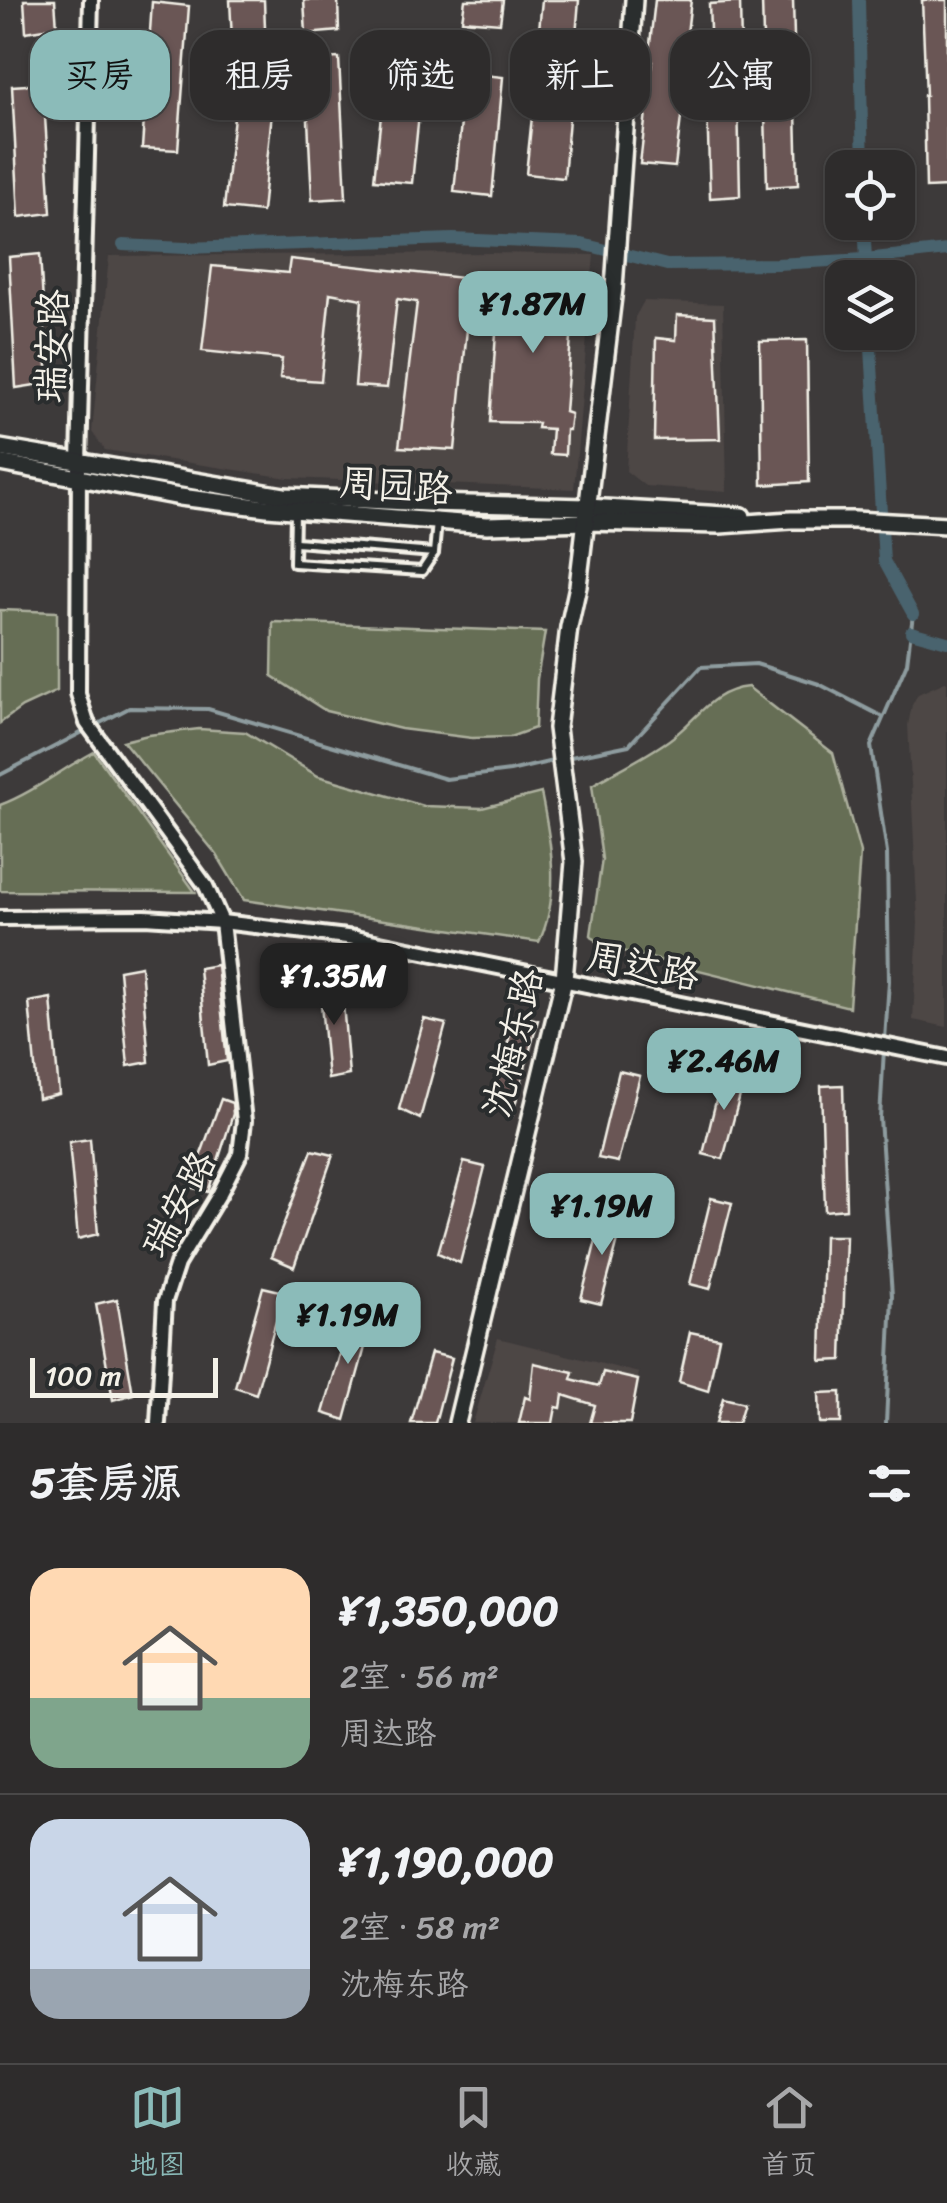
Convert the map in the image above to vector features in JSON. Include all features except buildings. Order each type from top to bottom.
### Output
[{"type":"street","name":"瑞安路","points":[[91,0],[78,471],[78,694],[87,722],[206,886],[222,922],[244,1121],[240,1154],[177,1264],[166,1301],[158,1423]]},
{"type":"street","points":[[586,514],[614,288],[634,0]]},
{"type":"street","name":"周园路","points":[[0,448],[180,497],[295,511],[488,525],[586,514]]},
{"type":"street","name":"周园路","points":[[0,463],[284,496],[586,514],[947,525]]},
{"type":"street","name":"沈梅东路","points":[[457,1423],[564,980],[574,862],[558,728],[586,514]]},
{"type":"street","name":"周达路","points":[[0,918],[96,916],[222,922],[355,938],[947,1058]]},
{"type":"lane","points":[[295,511],[294,562],[422,571],[434,552],[437,522]]},
{"type":"lane","points":[[296,542],[434,552]]},
{"type":"shaded area","points":[[594,255],[574,489],[288,478],[105,450],[92,432],[109,256]]},
{"type":"shaded area","points":[[644,301],[723,304],[727,492],[645,486],[626,471],[635,317]]},
{"type":"shaded area","points":[[945,682],[947,1027],[913,1020],[918,923],[908,725],[918,694]]},
{"type":"shaded area","points":[[498,1338],[639,1373],[630,1423],[473,1423]]},
{"type":"green space","points":[[0,610],[57,612],[57,691],[22,707],[0,723]]},
{"type":"green space","points":[[273,622],[545,632],[537,679],[535,728],[510,737],[472,738],[401,729],[326,711],[272,676]]},
{"type":"green space","points":[[748,687],[833,753],[860,853],[849,1007],[601,946],[591,935],[602,859],[592,785],[669,740],[723,694]]},
{"type":"green space","points":[[199,729],[245,732],[318,776],[424,806],[482,808],[541,793],[551,849],[552,887],[539,942],[244,900],[217,855],[123,741]]},
{"type":"green space","points":[[94,752],[195,892],[0,891],[0,805]]},
{"type":"waterway","points":[[859,0],[863,150]]},
{"type":"waterway","points":[[123,245],[185,248],[453,239],[582,244],[667,265],[777,264],[947,250]]},
{"type":"waterway","points":[[865,240],[866,260]]},
{"type":"waterway","points":[[871,350],[884,561],[913,614]]},
{"type":"waterway","points":[[885,1040],[889,981],[887,853],[871,746],[907,663],[913,614]]},
{"type":"waterway","points":[[911,632],[947,642]]},
{"type":"waterway","points":[[566,758],[629,745],[701,667],[756,664],[819,684],[883,717]]},
{"type":"waterway","points":[[0,775],[129,708],[208,709],[446,779],[557,760]]},
{"type":"waterway","points":[[884,1049],[880,1118],[892,1296],[886,1423]]}]
